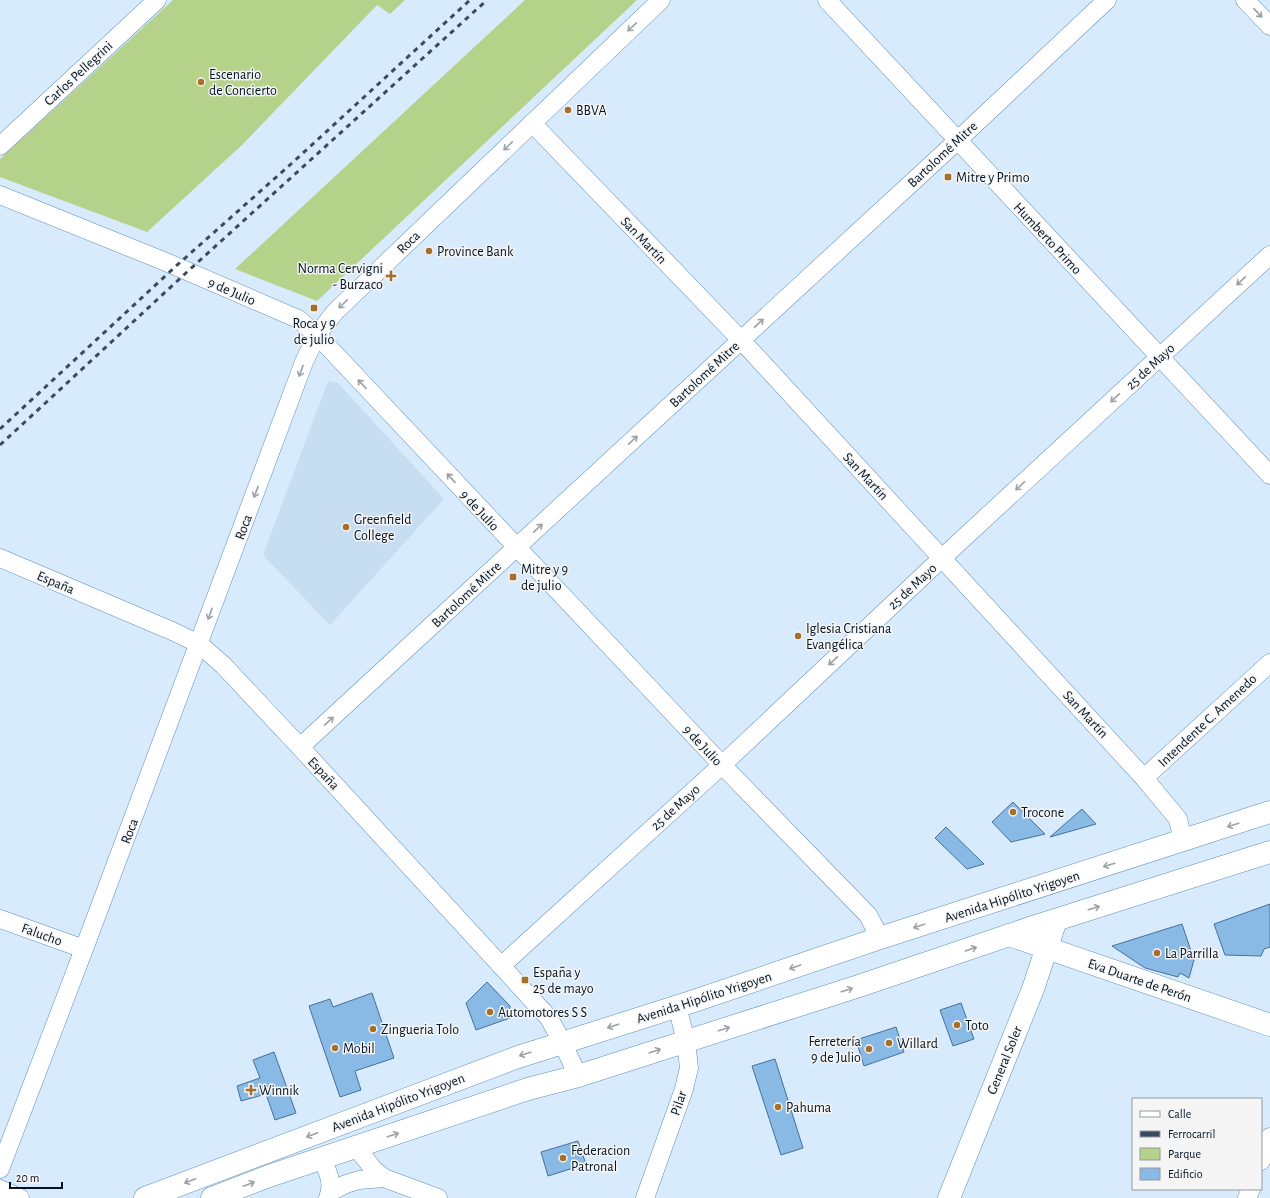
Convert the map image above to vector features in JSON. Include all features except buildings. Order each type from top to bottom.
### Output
[{"type":"main road","name":"Avenida Hipólito Yrigoyen","points":[[144,1198],[518,1057],[1270,812]]},
{"type":"main road","name":"Avenida Hipólito Yrigoyen","points":[[212,1198],[269,1176],[528,1090],[578,1076],[859,986],[1009,935],[1270,852]]},
{"type":"main road","name":"General Soler","points":[[949,1198],[1033,989],[1056,920]]},
{"type":"main road","name":"Eva Duarte de Perón","points":[[1009,935],[1270,1025]]},
{"type":"street","name":"Carlos Pellegrini","points":[[0,146],[157,0]]},
{"type":"street","name":"Roca","points":[[0,1169],[304,362],[317,335],[335,312],[661,0]]},
{"type":"street","name":"Humberto Primo","points":[[827,0],[1270,476]]},
{"type":"street","name":"Bartolomé Mitre","points":[[300,747],[958,140],[1107,0]]},
{"type":"street","points":[[1245,0],[1270,26]]},
{"type":"street","name":"San Martín","points":[[532,123],[741,340],[1144,778],[1178,819],[1183,841]]},
{"type":"street","name":"9 de Julio","points":[[0,195],[166,262],[298,319],[317,335],[722,765],[868,915],[880,938]]},
{"type":"street","name":"25 de Mayo","points":[[501,966],[722,765],[942,558],[1270,255]]},
{"type":"street","name":"España","points":[[0,558],[172,631],[199,644],[223,665],[549,1018],[578,1076]]},
{"type":"street","name":"Intendente C. Amenedo","points":[[1144,778],[1270,663]]},
{"type":"street","name":"Falucho","points":[[0,919],[84,949]]},
{"type":"street","name":"Pilar","points":[[645,1198],[684,1089],[689,1068],[686,1041],[677,1006]]},
{"type":"street","points":[[1262,1158],[1270,1137]]},
{"type":"street","points":[[356,1147],[374,1170],[384,1178],[438,1198]]},
{"type":"street","points":[[322,1159],[330,1177],[329,1195]]},
{"type":"street","points":[[329,1195],[346,1184],[359,1180],[384,1178]]},
{"type":"street","points":[[0,1188],[20,1198]]},
{"type":"shaded area","name":"Greenfield College","points":[[328,381],[338,383],[444,499],[330,625],[263,555]]},
{"type":"green space","points":[[173,0],[405,0],[390,14],[377,5],[242,145],[147,232],[0,177],[0,159]]},
{"type":"green space","points":[[525,0],[637,0],[317,301],[235,269]]},
{"type":"railway","points":[[0,429],[175,267],[291,164],[470,0]]},
{"type":"railway","points":[[0,445],[187,272],[487,0]]},
{"type":"place","name":"Escenario de Concierto","points":[[201,82]]},
{"type":"place","name":"BBVA","points":[[568,110]]},
{"type":"place","name":"Mitre y Primo","points":[[948,177]]},
{"type":"place","name":"Province Bank","points":[[429,251]]},
{"type":"place","name":"Norma Cervigni - Burzaco","points":[[391,276]]},
{"type":"place","name":"Roca y 9 de julio","points":[[314,308]]},
{"type":"place","name":"Greenfield College","points":[[346,527]]},
{"type":"place","name":"Mitre y 9 de julio","points":[[513,577]]},
{"type":"place","name":"Iglesia Cristiana Evangélica","points":[[798,636]]},
{"type":"place","name":"Trocone","points":[[1013,812]]},
{"type":"place","name":"La Parrilla","points":[[1157,953]]},
{"type":"place","name":"España y 25 de mayo","points":[[525,980]]},
{"type":"place","name":"Automotores S S","points":[[490,1012]]},
{"type":"place","name":"Toto","points":[[957,1025]]},
{"type":"place","name":"Zingueria Tolo","points":[[373,1029]]},
{"type":"place","name":"Willard","points":[[889,1043]]},
{"type":"place","name":"Mobil","points":[[335,1048]]},
{"type":"place","name":"Ferretería 9 de Julio","points":[[869,1049]]},
{"type":"place","name":"Winnik","points":[[251,1090]]},
{"type":"place","name":"Pahuma","points":[[778,1107]]},
{"type":"place","name":"Federacion Patronal","points":[[563,1158]]}]
